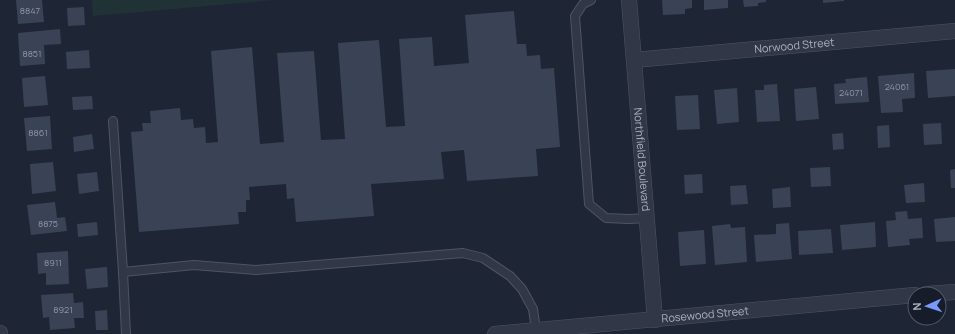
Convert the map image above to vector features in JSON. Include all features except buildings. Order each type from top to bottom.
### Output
[{"type":"street","name":"Northfield Boulevard","points":[[629,0],[656,320]]},
{"type":"street","name":"Norwood Street","points":[[634,60],[955,31]]},
{"type":"street","name":"Rosewood Street","points":[[495,334],[536,330],[617,329],[656,320],[907,296]]},
{"type":"lane","points":[[591,0],[583,4],[574,16],[589,204],[606,218],[647,218]]},
{"type":"lane","points":[[113,121],[126,334]]},
{"type":"lane","points":[[123,272],[194,265],[256,270],[463,253],[483,258],[510,276],[522,289],[533,309],[536,330]]},
{"type":"shaded area","points":[[92,0],[275,0],[93,16]]}]
